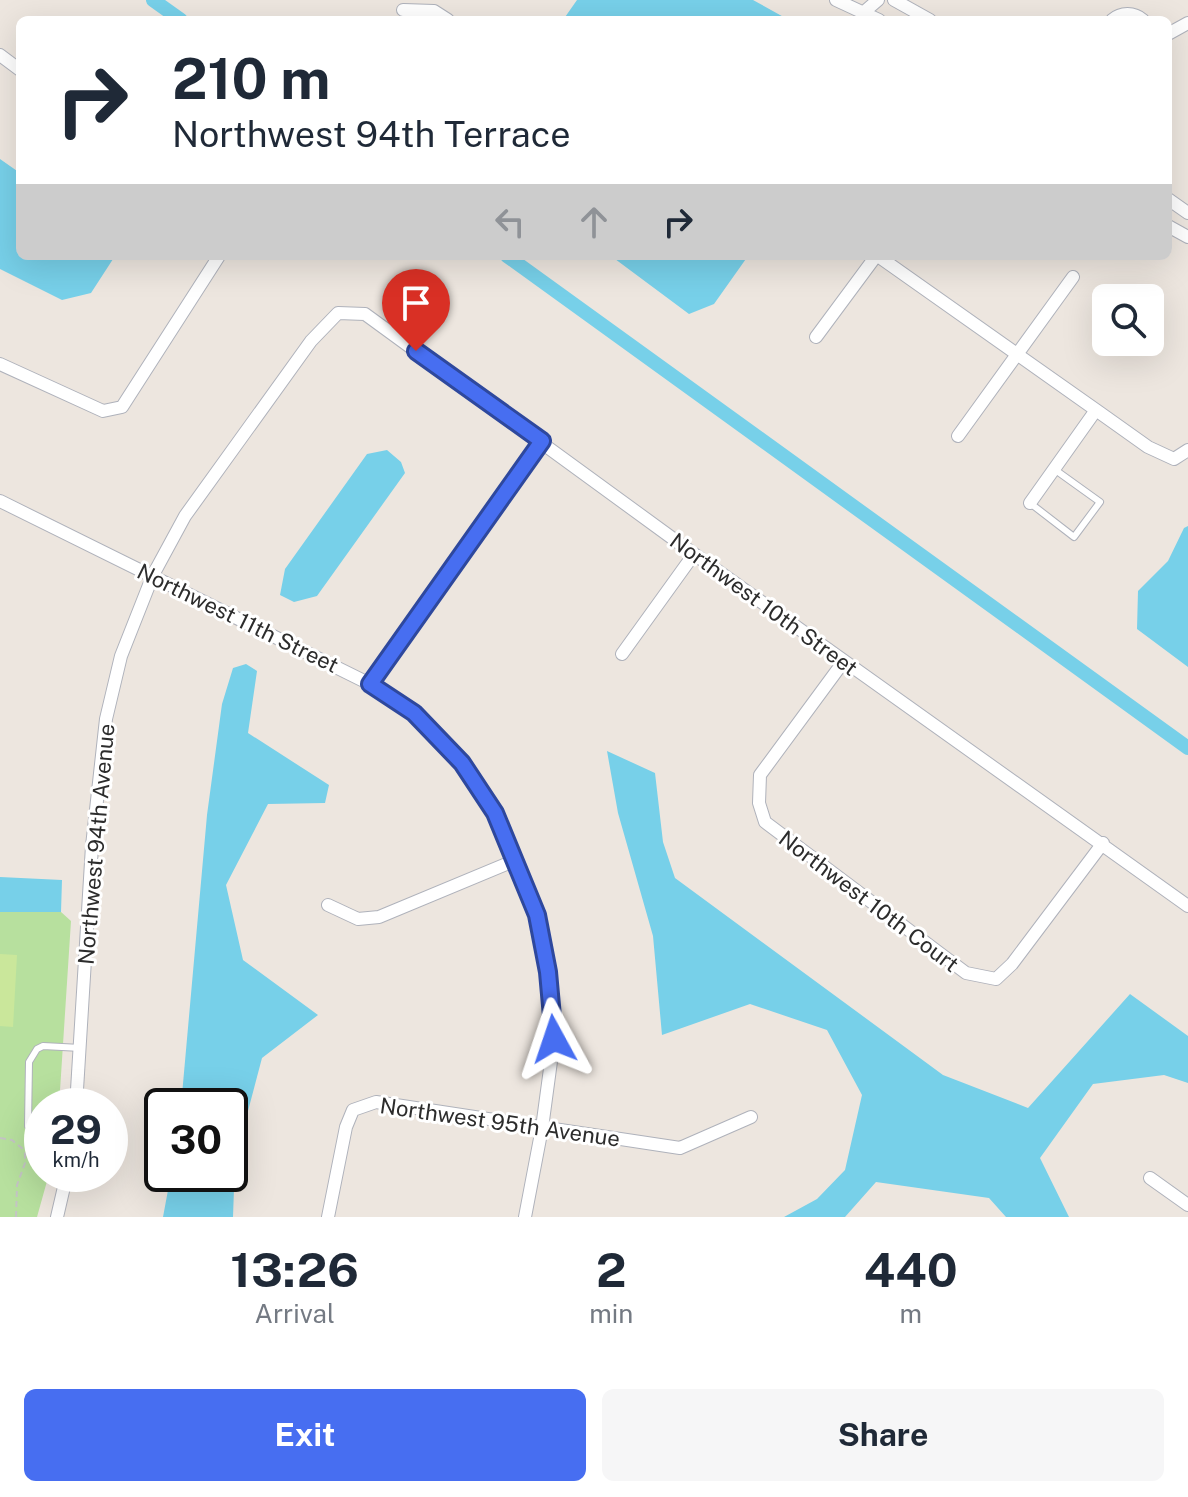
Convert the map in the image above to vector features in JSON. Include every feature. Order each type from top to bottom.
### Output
[{"type":"street","points":[[836,0],[865,6],[878,0]]},
{"type":"street","points":[[894,0],[923,16]]},
{"type":"street","points":[[400,10],[434,11],[442,16]]},
{"type":"street","points":[[0,364],[103,411],[122,407],[216,260]]},
{"type":"street","points":[[816,337],[874,260]]},
{"type":"street","points":[[883,260],[1148,447],[1174,459],[1188,450]]},
{"type":"street","points":[[958,436],[1073,277]]},
{"type":"street","name":"Northwest 10th Street","points":[[338,313],[365,314],[694,554],[1188,906]]},
{"type":"street","name":"Northwest 94th Avenue","points":[[78,1088],[92,846],[106,719],[121,656],[153,575],[185,516],[311,341],[338,313]]},
{"type":"street","points":[[1030,503],[1096,410]]},
{"type":"street","points":[[370,684],[542,441]]},
{"type":"street","name":"Northwest 11th Street","points":[[0,501],[370,684],[414,713],[462,763],[495,813],[516,860],[537,915],[548,972],[554,1039],[542,1128],[525,1217]]},
{"type":"street","points":[[622,654],[694,554]]},
{"type":"street","name":"Northwest 10th Court","points":[[844,661],[760,775],[759,803],[765,822],[966,973],[996,979],[1012,964],[1103,843]]},
{"type":"street","points":[[328,905],[358,919],[379,917],[516,860]]},
{"type":"street","name":"Northwest 95th Avenue","points":[[328,1217],[346,1127],[353,1110],[376,1102],[680,1148],[751,1117]]},
{"type":"street","points":[[1150,1178],[1188,1205]]},
{"type":"street","points":[[57,1217],[63,1192]]},
{"type":"lane","points":[[1030,503],[1074,537],[1100,502],[1054,469]]},
{"type":"lane","points":[[29,1088],[31,1055],[43,1046],[81,1048]]},
{"type":"path","points":[[0,1138],[17,1144],[26,1157],[17,1185],[16,1217]]},
{"type":"green space","points":[[0,912],[61,912],[71,921],[60,1088],[24,1088],[24,1192],[44,1192],[37,1217],[0,1217]]},
{"type":"green space","points":[[0,954],[17,955],[13,1027],[0,1026]]},
{"type":"water","points":[[577,0],[753,0],[782,16],[566,16]]},
{"type":"water","points":[[0,159],[16,170],[16,260],[112,260],[91,293],[62,300],[0,269]]},
{"type":"water","points":[[616,260],[745,260],[714,304],[689,314]]},
{"type":"water","points":[[387,450],[401,462],[405,473],[317,596],[294,602],[280,595],[285,569],[367,454]]},
{"type":"water","points":[[1188,526],[1188,667],[1137,629],[1138,591],[1168,561],[1184,528]]},
{"type":"water","points":[[246,664],[257,671],[248,733],[329,785],[325,803],[268,804],[226,885],[243,960],[318,1015],[262,1058],[248,1111],[248,1088],[183,1088],[207,815],[222,704],[233,668]]},
{"type":"water","points":[[607,751],[655,773],[663,842],[675,878],[943,1075],[1028,1108],[1130,994],[1188,1036],[1188,1083],[1164,1075],[1093,1084],[1040,1158],[1069,1217],[1006,1217],[989,1198],[876,1182],[845,1217],[784,1217],[817,1199],[845,1170],[862,1095],[827,1030],[750,1004],[662,1035],[653,936],[618,813]]},
{"type":"water","points":[[0,877],[62,880],[61,912],[0,912]]},
{"type":"water","points":[[168,1192],[234,1192],[233,1217],[163,1217]]},
{"type":"waterway","points":[[153,0],[175,16]]},
{"type":"waterway","points":[[513,260],[1188,748]]},
{"type":"route","points":[[416,351],[542,441],[370,684],[414,713],[462,763],[495,813],[537,915],[548,972],[554,1039]]}]
